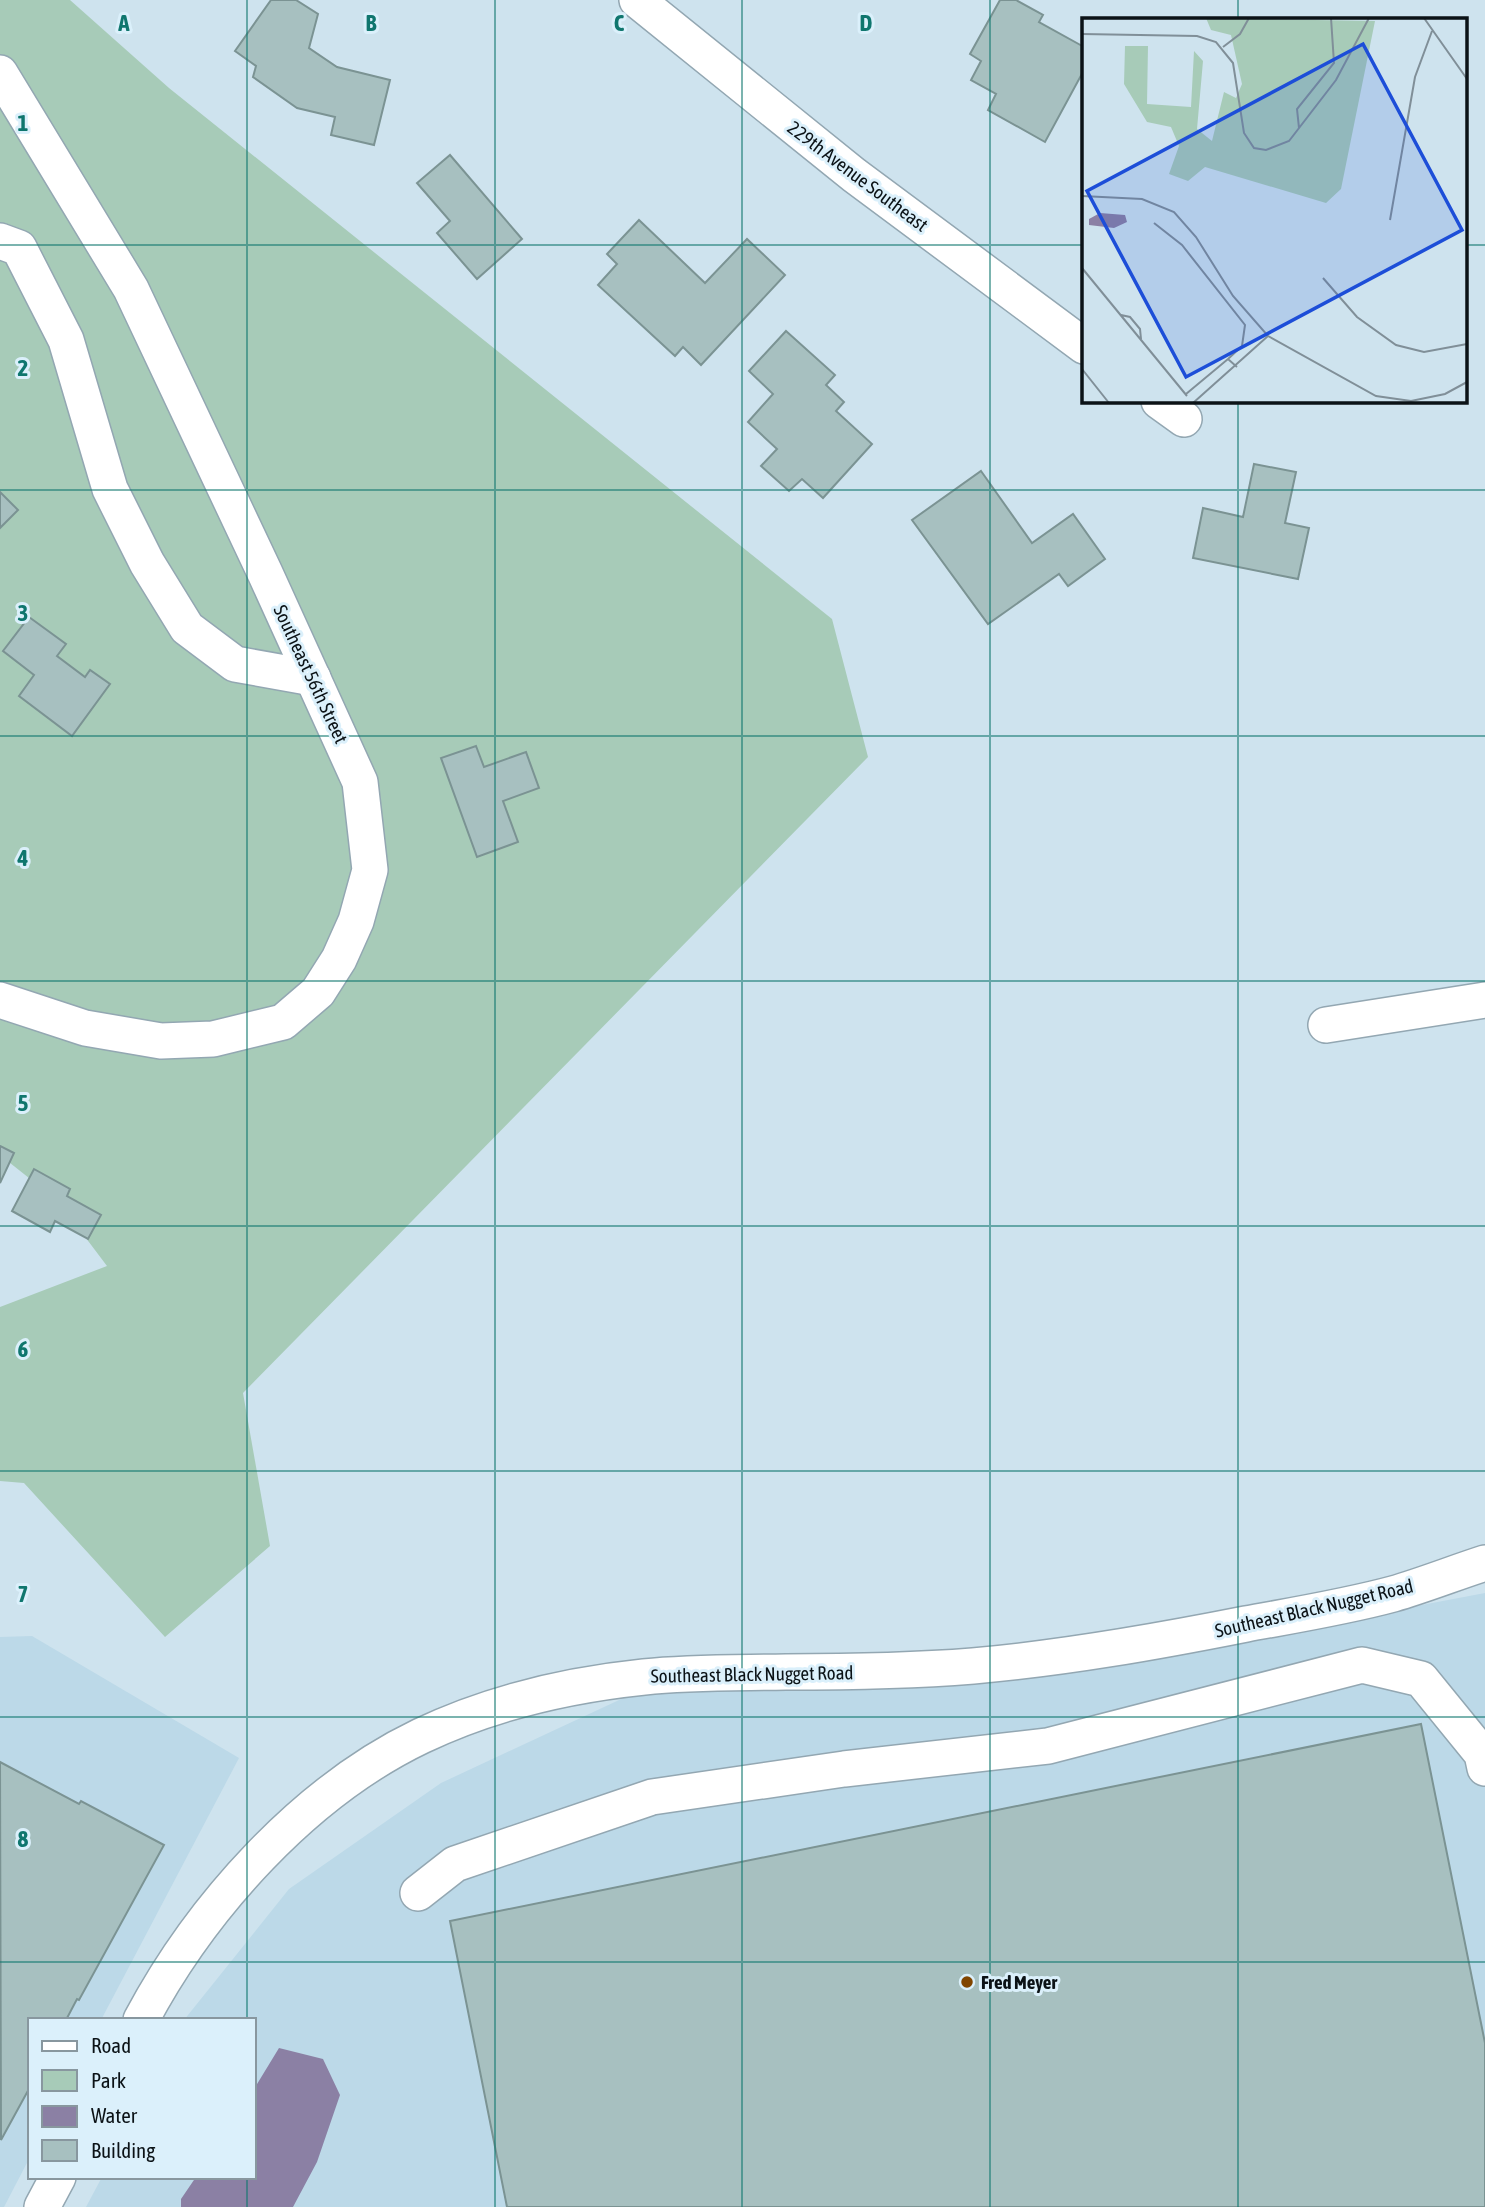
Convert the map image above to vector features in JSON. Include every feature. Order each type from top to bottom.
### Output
[{"type":"street","name":"229th Avenue Southeast","points":[[637,0],[854,175],[1082,345]]},
{"type":"street","name":"Southeast 56th Street","points":[[0,72],[131,289],[313,678],[360,782],[370,870],[356,921],[339,959],[318,992],[283,1022],[213,1039],[161,1041],[85,1028],[0,1000]]},
{"type":"street","points":[[0,241],[19,248],[66,340],[110,489],[148,563],[187,628],[235,664],[313,678]]},
{"type":"street","points":[[1326,1025],[1485,1000]]},
{"type":"street","name":"Southeast Black Nugget Road","points":[[142,2018],[186,1948],[233,1887],[290,1827],[339,1786],[381,1758],[421,1736],[477,1713],[527,1697],[646,1676],[869,1672],[971,1666],[1134,1646],[1392,1594],[1485,1563]]},
{"type":"street","points":[[418,1893],[456,1864],[652,1797],[844,1769],[1048,1746],[1362,1665],[1421,1679],[1482,1754],[1485,1768]]},
{"type":"street","points":[[42,2207],[57,2179]]},
{"type":"shaded area","name":"Fred Meyer","points":[[1485,1593],[1485,2207],[86,2207],[101,2179],[256,2179],[256,2018],[186,2018],[289,1889],[441,1783],[647,1687],[1101,1666]]},
{"type":"shaded area","points":[[32,1636],[239,1758],[102,2018],[28,2018],[28,2161],[4,2207],[0,2207],[0,1637]]},
{"type":"green space","points":[[0,0],[70,0],[169,88],[832,619],[868,757],[243,1393],[270,1546],[165,1637],[24,1483],[0,1481],[0,1307],[107,1266],[58,1201],[0,1155]]},
{"type":"water","points":[[279,2048],[323,2059],[340,2095],[317,2162],[293,2207],[181,2207],[181,2199],[195,2179],[256,2179],[256,2086]]},
{"type":"building","points":[[271,0],[296,0],[318,14],[309,48],[337,67],[390,80],[374,145],[331,135],[335,117],[297,108],[253,77],[256,66],[235,51]]},
{"type":"building","points":[[1000,0],[1016,0],[1043,15],[1039,22],[1082,46],[1082,74],[1045,142],[988,110],[996,94],[971,80],[981,61],[970,54]]},
{"type":"building","points":[[450,155],[522,239],[477,279],[437,233],[450,221],[417,183]]},
{"type":"building","points":[[639,220],[705,283],[747,239],[785,275],[701,365],[683,347],[675,356],[598,285],[617,264],[607,254]]},
{"type":"building","points":[[786,331],[835,375],[826,385],[844,402],[836,411],[872,444],[823,498],[802,479],[789,491],[761,466],[777,449],[748,422],[773,394],[749,371]]},
{"type":"building","points":[[1254,464],[1296,472],[1285,523],[1309,528],[1298,579],[1193,558],[1203,508],[1243,517]]},
{"type":"building","points":[[981,471],[1032,543],[1073,514],[1105,559],[1068,586],[1059,574],[988,624],[912,520]]},
{"type":"building","points":[[0,492],[18,510],[0,528]]},
{"type":"building","points":[[29,617],[66,644],[57,656],[85,677],[90,670],[110,684],[72,736],[19,696],[34,675],[3,651]]},
{"type":"building","points":[[476,746],[484,767],[526,752],[539,788],[503,801],[518,842],[477,857],[441,758]]},
{"type":"building","points":[[0,1146],[14,1153],[0,1183]]},
{"type":"building","points":[[34,1169],[70,1189],[67,1196],[101,1215],[88,1239],[55,1221],[50,1232],[12,1211]]},
{"type":"building","name":"Fred Meyer","points":[[1421,1724],[1485,2043],[1485,2207],[507,2207],[450,1921]]},
{"type":"building","points":[[0,1762],[164,1845],[67,2018],[28,2018],[28,2091],[1,2140]]},
{"type":"place","name":"Fred Meyer","points":[[967,1982]]}]
